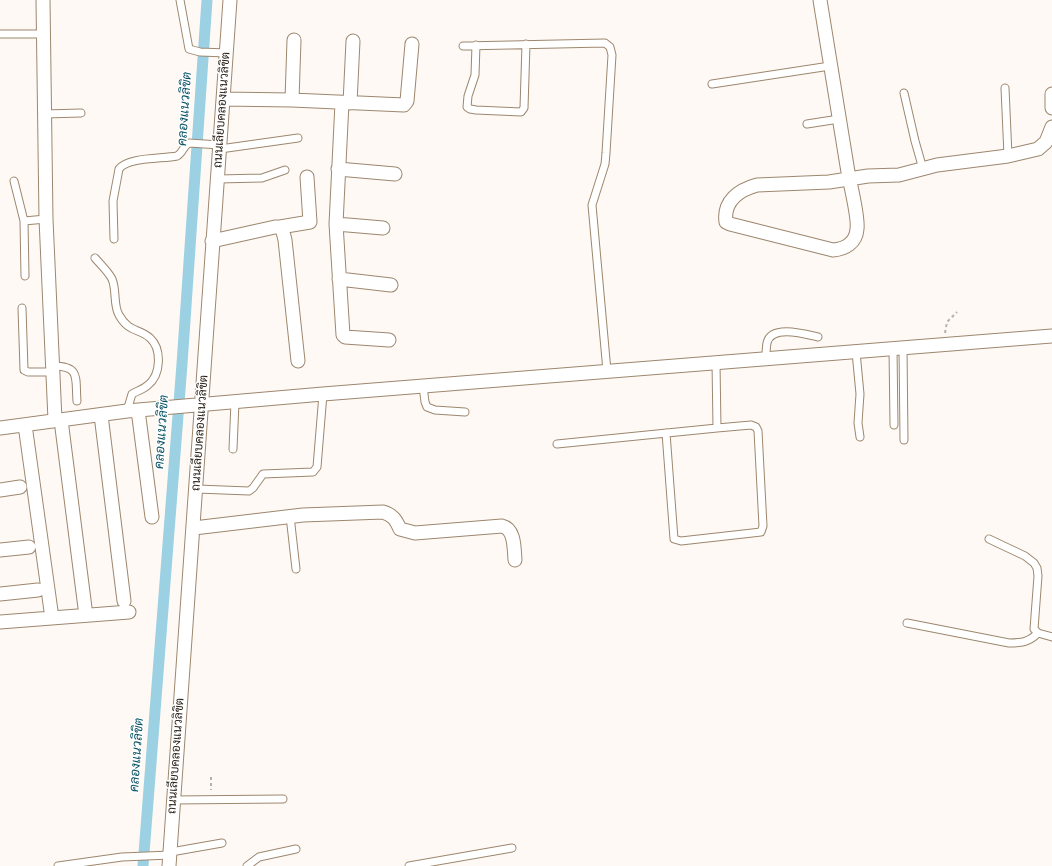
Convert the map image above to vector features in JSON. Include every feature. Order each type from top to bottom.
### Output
[{"type":"street","points":[[42,0],[46,219],[53,369],[58,420],[85,608]]},
{"type":"street","name":"ถนนเลียบคลองแนวลิขิต","points":[[168,857],[174,800],[197,489],[197,405],[218,178],[217,146],[223,99],[222,53],[230,0]]},
{"type":"street","points":[[822,0],[830,66],[849,178],[858,230],[852,243],[842,249],[833,250],[821,249],[726,222],[726,210],[729,201],[736,194],[746,188],[757,185],[829,182],[849,178],[899,176],[923,169],[1008,156],[1038,150],[1046,142],[1052,127]]},
{"type":"street","points":[[292,100],[294,40]]},
{"type":"street","points":[[353,41],[338,169],[336,224],[343,334],[345,337],[389,340]]},
{"type":"street","points":[[223,99],[292,100],[404,105],[406,104],[412,44]]},
{"type":"street","points":[[1052,94],[1052,108]]},
{"type":"street","points":[[338,169],[395,174]]},
{"type":"street","points":[[212,241],[276,227],[280,228],[310,222],[307,177]]},
{"type":"street","points":[[336,224],[383,228]]},
{"type":"street","points":[[280,228],[283,232],[298,361]]},
{"type":"street","points":[[339,280],[391,285]]},
{"type":"street","points":[[0,428],[133,411],[197,405],[1052,336]]},
{"type":"street","points":[[133,411],[152,517]]},
{"type":"street","points":[[0,622],[126,607],[101,415]]},
{"type":"street","points":[[25,425],[51,611]]},
{"type":"street","points":[[0,490],[20,488]]},
{"type":"street","points":[[194,528],[290,516],[383,512],[391,514],[396,520],[400,529],[415,533],[502,526],[508,528],[511,532],[515,560]]},
{"type":"street","points":[[0,550],[29,547]]},
{"type":"street","points":[[0,594],[38,590]]},
{"type":"lane","points":[[180,0],[187,45],[193,51],[222,53]]},
{"type":"lane","points":[[0,34],[42,34]]},
{"type":"lane","points":[[463,46],[605,43],[610,47],[612,55],[605,164],[592,205],[607,371]]},
{"type":"lane","points":[[476,45],[475,74],[468,96],[467,107],[476,110],[521,112],[524,108],[526,44]]},
{"type":"lane","points":[[712,84],[830,66]]},
{"type":"lane","points":[[1005,88],[1008,156]]},
{"type":"lane","points":[[904,93],[914,141],[923,169]]},
{"type":"lane","points":[[45,114],[81,113]]},
{"type":"lane","points":[[807,124],[839,119]]},
{"type":"lane","points":[[114,239],[113,201],[119,169],[121,166],[137,161],[177,156],[180,154],[185,145],[194,143],[217,146],[298,138]]},
{"type":"lane","points":[[218,178],[262,178],[285,170]]},
{"type":"lane","points":[[14,181],[24,221],[24,276]]},
{"type":"lane","points":[[24,221],[46,219]]},
{"type":"lane","points":[[95,258],[112,279],[117,311],[120,318],[128,328],[149,337],[157,347],[159,358],[156,375],[148,386],[132,394],[133,411]]},
{"type":"lane","points":[[22,308],[24,370],[28,372],[67,366],[74,373],[77,401]]},
{"type":"lane","points":[[766,359],[767,343],[774,334],[787,332],[818,336]]},
{"type":"lane","points":[[894,425],[898,348]]},
{"type":"lane","points":[[898,348],[904,440]]},
{"type":"lane","points":[[856,352],[860,394],[858,423],[860,437]]},
{"type":"lane","points":[[716,363],[716,428]]},
{"type":"lane","points":[[423,386],[427,407],[435,410],[465,412]]},
{"type":"lane","points":[[197,489],[249,491],[263,474],[313,472],[317,466],[323,394]]},
{"type":"lane","points":[[233,449],[235,402]]},
{"type":"lane","points":[[557,444],[666,433],[716,428],[752,425],[756,427],[758,431],[763,526],[761,532],[681,542],[674,539],[666,433]]},
{"type":"lane","points":[[290,516],[296,569]]},
{"type":"lane","points":[[989,539],[1025,556],[1034,563],[1038,576],[1033,622],[1034,629],[1038,633],[1052,637]]},
{"type":"lane","points":[[907,623],[1009,643],[1024,643],[1031,640],[1038,633]]},
{"type":"lane","points":[[174,800],[283,799]]},
{"type":"lane","points":[[58,866],[142,855],[168,857],[222,843]]},
{"type":"lane","points":[[409,866],[512,848]]},
{"type":"lane","points":[[247,866],[259,857],[296,849]]},
{"type":"path","points":[[945,344],[947,322],[957,312]]},
{"type":"path","points":[[211,777],[212,800]]},
{"type":"waterway","name":"คลองแนวลิขิต","points":[[143,866],[182,364],[207,0]]}]
